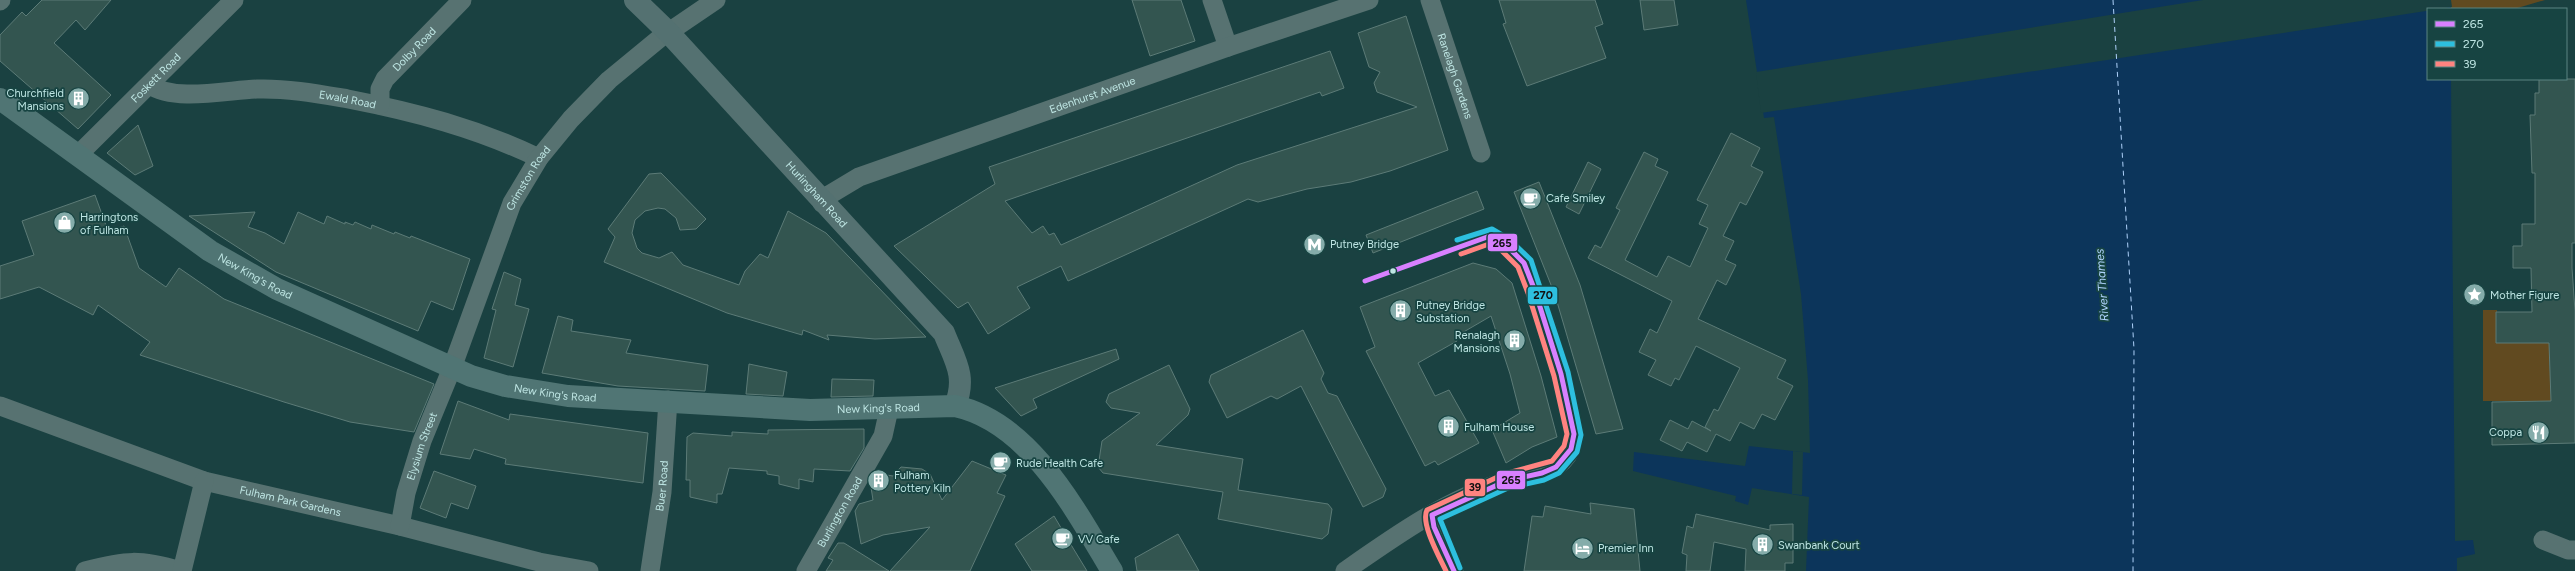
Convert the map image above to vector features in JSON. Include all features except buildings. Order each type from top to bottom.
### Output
[{"type":"main road","name":"New King's Road","points":[[0,99],[210,251],[270,285],[452,368],[505,386],[561,395],[668,400],[810,410],[955,406],[973,410],[987,416],[1031,453],[1059,486],[1112,571]]},
{"type":"street","name":"Foskett Road","points":[[77,156],[234,0]]},
{"type":"street","name":"Dolby Road","points":[[380,105],[380,89],[385,78],[462,0]]},
{"type":"street","name":"Hurlingham Road","points":[[635,0],[669,33],[822,203],[873,253],[944,333],[962,378],[961,392],[955,406]]},
{"type":"street","name":"Grimston Road","points":[[452,368],[512,203],[539,158],[571,119],[609,80],[669,33],[716,0]]},
{"type":"street","points":[[1212,0],[1228,47]]},
{"type":"street","name":"Edenhurst Avenue","points":[[822,203],[829,195],[859,177],[1228,47],[1369,0]]},
{"type":"street","name":"Ranelagh Gardens","points":[[1430,0],[1481,153]]},
{"type":"street","name":"Ewald Road","points":[[150,85],[158,91],[178,94],[259,89],[320,94],[380,105],[464,126],[539,158]]},
{"type":"street","points":[[1345,571],[1432,515],[1506,481],[1556,468],[1564,460],[1571,448],[1574,434],[1561,374],[1524,263]]},
{"type":"street","name":"Elysium Street","points":[[400,526],[406,493],[422,441],[452,368]]},
{"type":"street","name":"Buer Road","points":[[650,571],[662,492],[668,400]]},
{"type":"street","name":"Fulham Park Gardens","points":[[0,406],[204,481],[400,526],[539,562],[589,571]]},
{"type":"street","name":"Burlington Road","points":[[806,571],[883,436],[889,409]]},
{"type":"street","points":[[85,571],[117,562],[139,561],[181,571],[204,481]]},
{"type":"street","points":[[1432,515],[1434,527],[1454,571]]},
{"type":"street","points":[[2543,540],[2568,550],[2575,550]]},
{"type":"shaded area","points":[[2451,0],[2545,0],[2517,8],[2451,8]]},
{"type":"shaded area","points":[[2483,310],[2497,310],[2496,343],[2549,343],[2551,401],[2483,401]]},
{"type":"water","name":"River Thames","points":[[1746,0],[2451,0],[2451,8],[2427,8],[2427,80],[2451,80],[2455,541],[2473,540],[2475,554],[2457,558],[2457,571],[1806,571],[1809,497],[1752,488],[1748,505],[1735,501],[1736,496],[1633,471],[1634,452],[1745,466],[1749,446],[1810,453],[1808,380],[1801,294],[1774,117],[1764,118]]},
{"type":"pier","points":[[2203,0],[2451,0],[2452,7],[2427,8],[2427,11],[1761,113],[1756,72]]},
{"type":"pier","points":[[1793,451],[1803,452],[1802,495],[1792,494]]},
{"type":"ferry route","points":[[2113,0],[2134,349],[2133,571]]},
{"type":"transit line","name":"270","points":[[1457,240],[1492,229],[1509,239],[1531,260],[1568,372],[1581,435],[1577,452],[1559,473],[1544,480],[1508,488],[1440,519],[1460,568]]},
{"type":"transit line","name":"265","points":[[1365,281],[1490,236],[1505,244],[1524,263],[1535,291],[1561,374],[1574,434],[1571,449],[1556,467],[1542,473],[1506,481],[1432,515],[1434,527],[1454,571]]},
{"type":"transit line","name":"39","points":[[1446,571],[1428,532],[1426,523],[1427,510],[1504,474],[1552,461],[1564,446],[1567,434],[1554,376],[1528,293],[1518,267],[1501,250],[1489,244],[1461,254]]},
{"type":"place","name":"Churchfield Mansions","points":[[79,99]]},
{"type":"place","name":"Cafe Smiley","points":[[1531,198]]},
{"type":"place","name":"Harringtons of Fulham","points":[[64,223]]},
{"type":"place","name":"Putney Bridge","points":[[1315,244]]},
{"type":"place","name":"Mother Figure","points":[[2475,295]]},
{"type":"place","name":"Putney Bridge Substation","points":[[1401,311]]},
{"type":"place","name":"Renalagh Mansions","points":[[1515,341]]},
{"type":"place","name":"Fulham House","points":[[1449,427]]},
{"type":"place","name":"Coppa","points":[[2538,432]]},
{"type":"place","name":"Rude Health Cafe","points":[[1001,463]]},
{"type":"place","name":"Fulham Pottery Kiln","points":[[879,481]]},
{"type":"place","name":"VV Cafe","points":[[1063,539]]},
{"type":"place","name":"Swanbank Court","points":[[1762,545]]},
{"type":"place","name":"Premier Inn","points":[[1582,548]]}]
